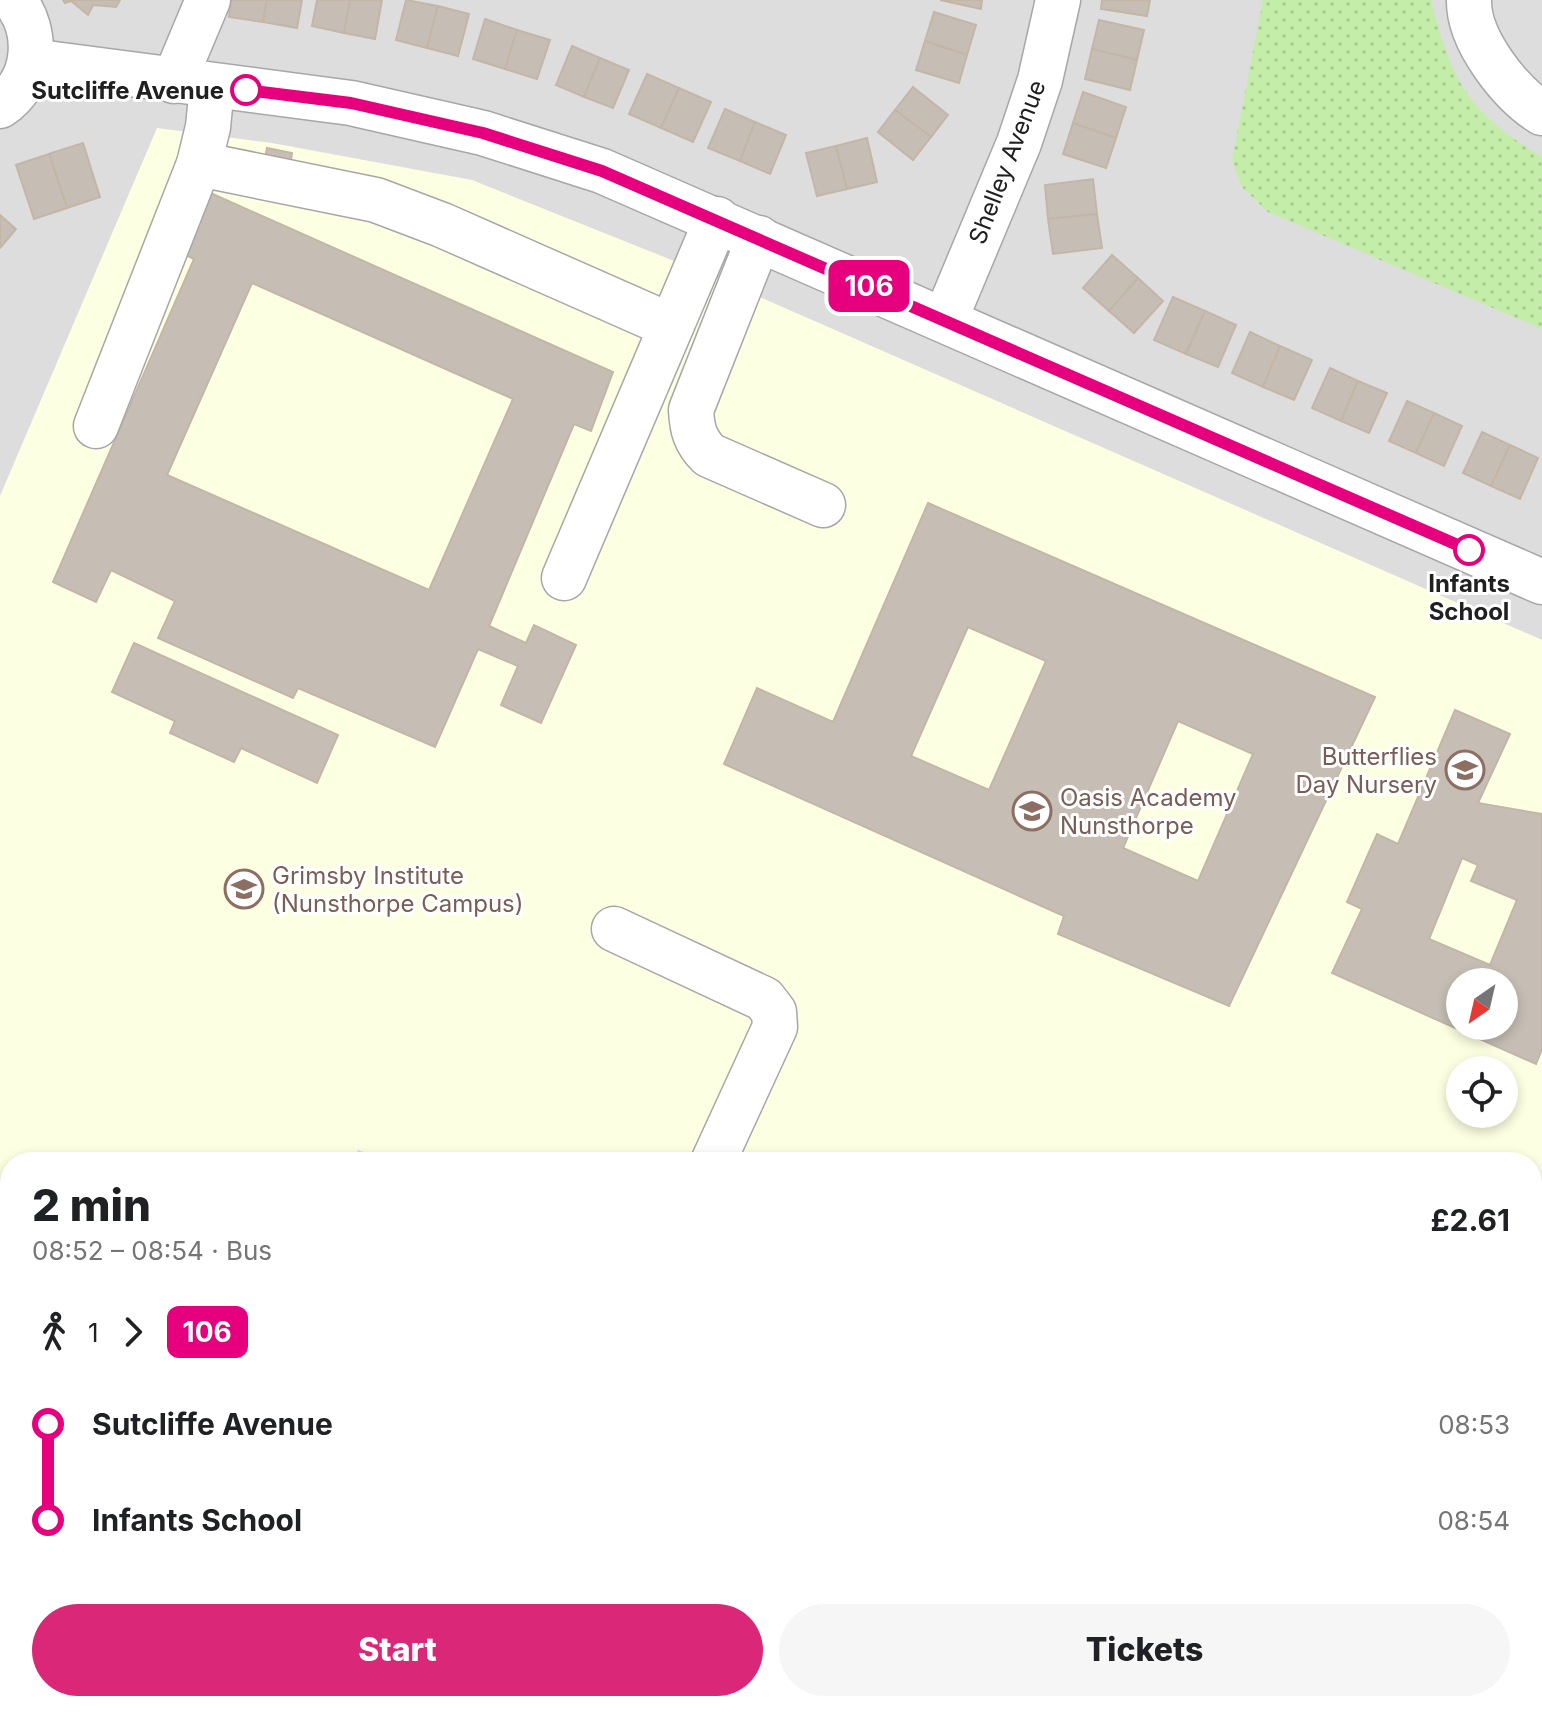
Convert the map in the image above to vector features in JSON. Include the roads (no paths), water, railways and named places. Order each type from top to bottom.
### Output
[{"type":"street","points":[[0,106],[21,85],[31,61],[31,35],[23,11],[14,0]]},
{"type":"street","points":[[96,426],[199,164],[208,127],[193,83],[208,0]]},
{"type":"street","name":"Shelley Avenue","points":[[945,320],[1019,143],[1040,80],[1058,0]]},
{"type":"street","points":[[1469,0],[1469,11],[1491,62],[1520,100],[1542,113]]},
{"type":"street","points":[[31,61],[351,103],[483,133],[602,171],[1542,582]]},
{"type":"street","points":[[199,164],[376,200],[442,225],[671,326]]},
{"type":"street","points":[[564,578],[717,219]]},
{"type":"street","points":[[759,238],[691,410],[692,428],[699,445],[709,455],[823,505]]},
{"type":"street","points":[[614,929],[764,999],[774,1012],[775,1027],[718,1152]]},
{"type":"place","name":"Sutcliffe Avenue","points":[[246,90]]},
{"type":"place","name":"Infants School","points":[[1469,550]]},
{"type":"place","name":"Butterflies Day Nursery","points":[[1465,770]]},
{"type":"place","name":"Oasis Academy Nunsthorpe","points":[[1032,811]]},
{"type":"place","name":"Grimsby Institute (Nunsthorpe Campus)","points":[[244,889]]}]
